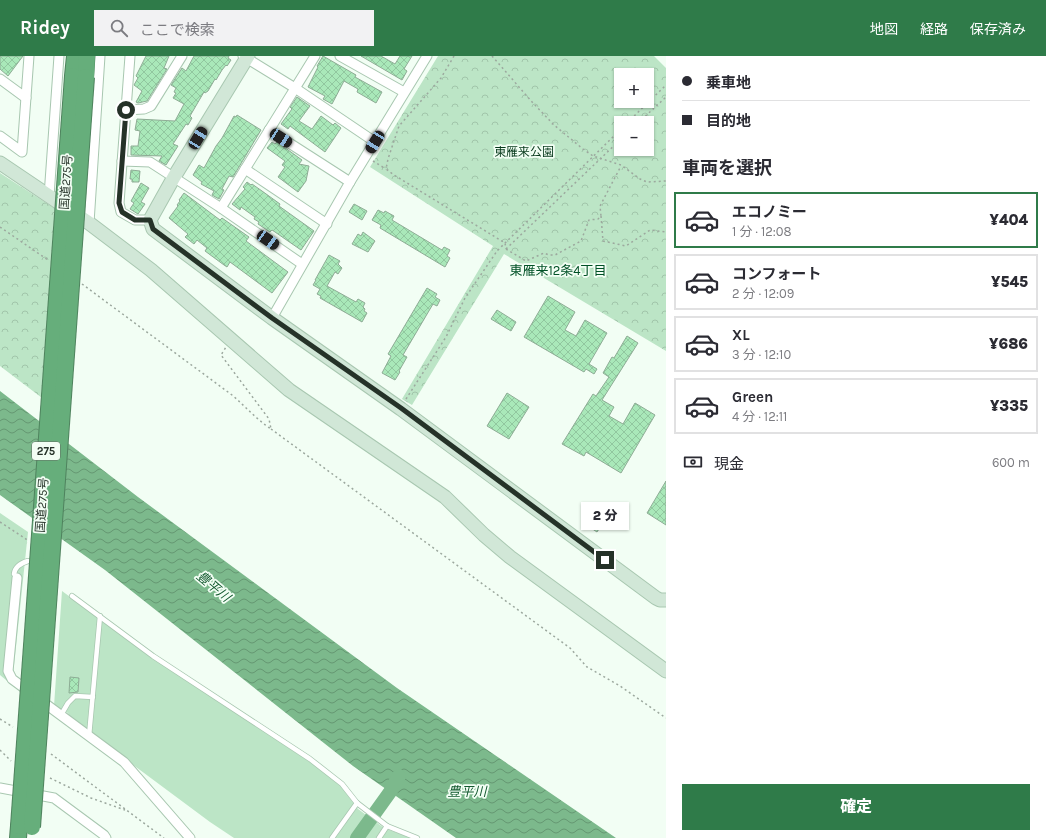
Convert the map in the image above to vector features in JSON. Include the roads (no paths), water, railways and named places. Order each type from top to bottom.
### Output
[{"type":"highway","name":"275","points":[[75,56],[80,77]]},
{"type":"highway","name":"275","points":[[80,77],[87,56]]},
{"type":"highway","name":"国道275号","points":[[25,832],[80,77]]},
{"type":"street","points":[[0,136],[22,152],[29,56]]},
{"type":"street","points":[[49,196],[58,56]]},
{"type":"street","points":[[89,223],[100,56]]},
{"type":"street","points":[[130,56],[119,203],[122,212],[135,220],[150,220]]},
{"type":"street","points":[[126,110],[144,109],[151,106],[182,56]]},
{"type":"street","points":[[221,208],[315,56]]},
{"type":"street","points":[[340,56],[404,92]]},
{"type":"street","points":[[272,318],[350,182],[427,56]]},
{"type":"street","points":[[375,142],[246,57],[150,220],[153,229],[272,318],[401,408],[656,598],[666,600]]},
{"type":"street","points":[[0,79],[26,98]]},
{"type":"street","points":[[269,130],[350,182]]},
{"type":"street","points":[[122,161],[150,162],[221,208],[302,264]]},
{"type":"street","points":[[0,163],[89,223],[151,270],[289,390],[445,497],[484,535],[510,557],[666,671]]},
{"type":"street","points":[[245,169],[327,224]]},
{"type":"street","points":[[17,578],[8,671],[12,679],[124,762],[190,838]]},
{"type":"street","points":[[0,788],[54,798],[106,838]]},
{"type":"lane","points":[[17,578],[14,574],[15,570],[20,564],[28,561]]},
{"type":"lane","points":[[72,596],[153,656],[310,759],[342,784],[358,804],[387,826],[416,838]]},
{"type":"lane","points":[[89,736],[100,616]]},
{"type":"lane","points":[[61,715],[68,703],[75,696],[93,697]]},
{"type":"lane","points":[[332,838],[358,804]]},
{"type":"lane","points":[[379,838],[387,826]]},
{"type":"water","name":"豊平川","points":[[0,391],[138,497],[397,688],[616,838],[456,838],[353,766],[105,570],[0,495]]},
{"type":"waterway","points":[[357,838],[390,792],[399,776]]},
{"type":"district","name":"東雁来12条4丁目","points":[[558,270]]},
{"type":"park label","name":"東雁来公園","points":[[524,152]]}]
